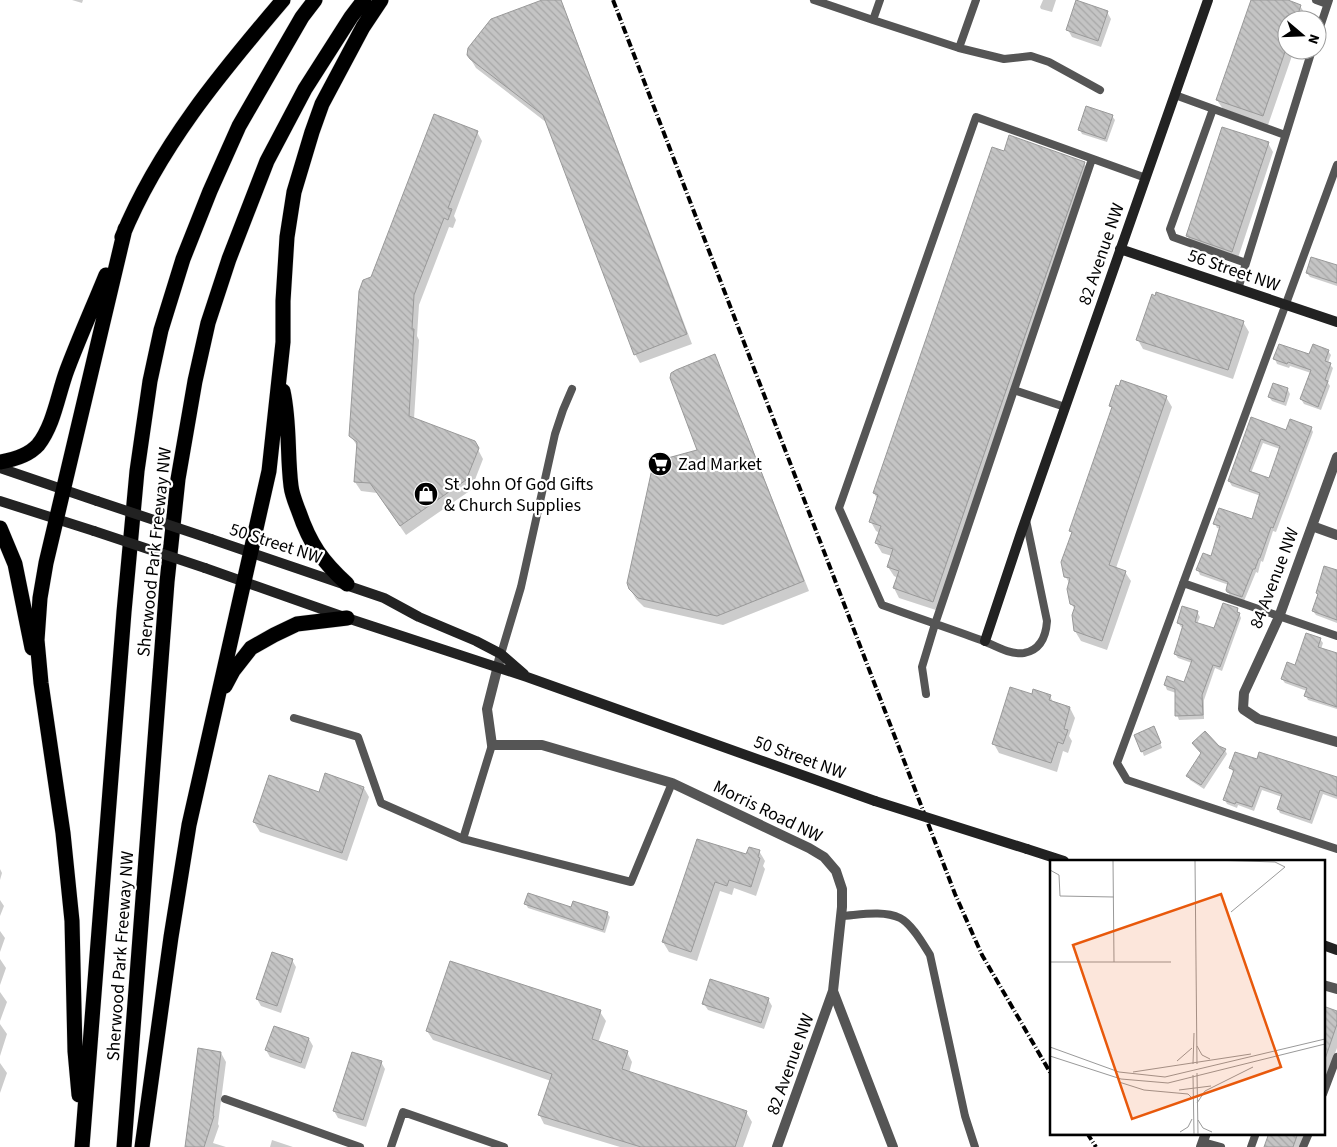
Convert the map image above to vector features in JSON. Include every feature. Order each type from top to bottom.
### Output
[{"type":"highway","points":[[0,462],[10,460],[30,451],[37,446],[46,432],[67,370],[125,229],[167,149],[223,72],[283,0]]},
{"type":"highway","name":"Sherwood Park Freeway NW","points":[[83,1141],[125,602],[137,471],[150,381],[161,330],[183,260],[210,190],[239,126],[298,25],[315,0]]},
{"type":"highway","name":"Sherwood Park Freeway NW","points":[[124,1147],[167,582],[178,479],[195,381],[208,323],[226,268],[267,161],[306,89],[351,17],[364,0]]},
{"type":"highway","points":[[142,1147],[171,937],[189,826],[269,471],[283,342],[283,300],[287,237],[294,192],[322,104],[363,27],[381,0]]},
{"type":"highway","points":[[83,1141],[74,1051],[72,921],[63,833],[41,683],[38,640],[40,598],[46,563],[125,229]]},
{"type":"highway","points":[[280,374],[286,404],[291,488],[307,534],[318,553],[347,584]]},
{"type":"highway","points":[[0,528],[15,564],[23,608],[41,683]]},
{"type":"highway","points":[[215,705],[233,671],[251,648],[297,624],[347,618]]},
{"type":"main road","name":"82 Avenue NW","points":[[985,641],[1208,0]]},
{"type":"main road","name":"56 Street NW","points":[[1120,249],[1337,322]]},
{"type":"main road","name":"50 Street NW","points":[[0,468],[384,598],[419,617],[476,641],[501,654],[527,677]]},
{"type":"main road","name":"50 Street NW","points":[[0,501],[527,677],[875,801],[1061,860]]},
{"type":"main road","points":[[1324,945],[1337,950]]},
{"type":"street","name":"84 Avenue NW","points":[[1337,457],[1279,617],[1244,693],[1243,709],[1258,719],[1337,742]]},
{"type":"street","points":[[1312,526],[1337,535]]},
{"type":"street","points":[[492,745],[487,709],[501,654]]},
{"type":"street","name":"Morris Road NW","points":[[492,745],[542,744],[672,783],[809,848],[824,857],[836,871],[842,888],[833,991],[893,1147]]},
{"type":"street","points":[[1324,985],[1337,989]]},
{"type":"street","name":"82 Avenue NW","points":[[777,1147],[833,991]]},
{"type":"lane","points":[[814,0],[959,48],[1004,59],[1031,56],[1049,62],[1100,90]]},
{"type":"lane","points":[[872,20],[880,0]]},
{"type":"lane","points":[[959,48],[976,0]]},
{"type":"lane","points":[[1316,0],[1328,2]]},
{"type":"lane","points":[[1238,289],[1309,60]]},
{"type":"lane","points":[[1175,96],[1285,135]]},
{"type":"lane","points":[[1213,109],[1170,229],[1172,237],[1246,263]]},
{"type":"lane","points":[[1026,520],[1047,621],[1046,633],[1035,649],[1024,653],[1010,652],[985,641],[882,606],[839,508],[976,117],[1146,178]]},
{"type":"lane","points":[[926,694],[922,667],[935,624],[1092,159]]},
{"type":"lane","points":[[1337,166],[1117,763],[1126,780],[1337,849]]},
{"type":"lane","points":[[501,654],[515,609],[555,434],[562,410],[572,389]]},
{"type":"lane","points":[[1014,390],[1065,407]]},
{"type":"lane","points":[[1183,583],[1337,636]]},
{"type":"lane","points":[[294,718],[358,737],[381,803],[463,839],[631,882],[672,783]]},
{"type":"lane","points":[[463,839],[492,745]]},
{"type":"lane","points":[[841,916],[883,914],[901,918],[918,936],[930,955],[965,1116],[975,1147]]},
{"type":"lane","points":[[1324,1091],[1337,1057]]},
{"type":"lane","points":[[225,1099],[360,1147]]},
{"type":"lane","points":[[391,1147],[403,1112],[504,1147]]},
{"type":"lane","points":[[1251,1147],[1256,1134]]},
{"type":"lane","points":[[1303,1147],[1308,1134]]},
{"type":"lane","points":[[1203,1141],[1221,1147]]},
{"type":"building","points":[[542,0],[561,0],[687,334],[634,355],[543,115],[467,55],[468,48],[491,19]]},
{"type":"building","points":[[1076,0],[1108,11],[1098,41],[1066,30]]},
{"type":"building","points":[[1251,0],[1288,0],[1301,5],[1299,10],[1277,10],[1277,60],[1282,60],[1263,116],[1216,100]]},
{"type":"building","points":[[1086,106],[1113,115],[1105,139],[1078,130]]},
{"type":"building","points":[[434,114],[478,131],[448,208],[452,209],[448,220],[444,218],[414,295],[409,416],[475,441],[479,448],[466,480],[400,526],[370,483],[354,482],[357,442],[349,436],[359,291],[363,280],[371,277]]},
{"type":"building","points":[[1222,127],[1269,142],[1232,252],[1186,236]]},
{"type":"building","points":[[1009,135],[1085,162],[933,602],[893,588],[899,571],[887,567],[893,549],[875,543],[881,526],[869,522],[878,495],[873,493],[992,147],[1004,151]]},
{"type":"building","points":[[1311,257],[1337,265],[1337,283],[1306,273]]},
{"type":"building","points":[[1156,292],[1244,321],[1228,370],[1136,340],[1152,294],[1155,296]]},
{"type":"building","points":[[1279,344],[1309,354],[1313,344],[1329,350],[1325,361],[1331,363],[1325,380],[1328,381],[1318,407],[1300,399],[1311,370],[1273,359]]},
{"type":"building","points":[[715,354],[804,581],[717,616],[638,598],[629,589],[627,583],[652,469],[664,459],[697,450],[670,378],[671,373]]},
{"type":"building","points":[[1121,380],[1167,396],[1109,565],[1126,571],[1102,641],[1074,631],[1072,615],[1075,606],[1070,604],[1067,589],[1070,578],[1064,577],[1061,562],[1072,532],[1069,531],[1112,407],[1109,406],[1116,385],[1119,386]]},
{"type":"building","points":[[1273,383],[1288,388],[1284,402],[1268,397]]},
{"type":"building","points":[[1251,417],[1286,430],[1290,419],[1312,427],[1273,528],[1271,527],[1260,558],[1255,569],[1253,569],[1242,597],[1227,592],[1228,582],[1196,570],[1203,553],[1211,556],[1220,526],[1213,524],[1219,508],[1252,519],[1260,493],[1228,481]],"holes":[[[1261,439],[1280,446],[1269,478],[1249,471]]]},
{"type":"building","points":[[1324,566],[1337,570],[1337,620],[1312,611]]},
{"type":"building","points":[[1223,603],[1238,608],[1237,612],[1240,613],[1220,667],[1213,665],[1202,695],[1203,715],[1175,716],[1175,689],[1164,685],[1167,676],[1184,682],[1192,660],[1174,654],[1183,625],[1177,623],[1182,606],[1198,611],[1195,622],[1214,628]]},
{"type":"building","points":[[1306,633],[1321,638],[1318,647],[1337,653],[1337,707],[1304,696],[1307,688],[1281,679],[1287,662],[1295,665]]},
{"type":"building","points":[[1010,687],[1032,694],[1033,689],[1051,695],[1049,700],[1070,707],[1064,729],[1068,730],[1063,744],[1058,742],[1051,763],[992,744]]},
{"type":"building","points":[[1154,726],[1161,743],[1141,752],[1134,735]]},
{"type":"building","points":[[1205,731],[1219,746],[1226,749],[1201,785],[1186,776],[1201,753],[1192,743]]},
{"type":"building","points":[[1235,752],[1257,759],[1259,752],[1337,777],[1337,796],[1320,790],[1310,820],[1277,809],[1282,794],[1260,786],[1252,807],[1223,800],[1234,770],[1229,768]]},
{"type":"building","points":[[325,773],[364,787],[342,853],[253,822],[269,775],[319,792]]},
{"type":"building","points":[[697,839],[746,854],[749,847],[760,850],[758,857],[760,858],[751,887],[729,880],[727,886],[715,882],[691,952],[662,942]]},
{"type":"building","points":[[528,893],[571,907],[573,901],[608,912],[603,930],[524,904]]},
{"type":"building","points":[[272,952],[293,959],[277,1006],[256,999]]},
{"type":"building","points":[[450,961],[601,1010],[592,1039],[628,1051],[622,1069],[747,1111],[735,1147],[641,1147],[538,1115],[552,1074],[426,1031]]},
{"type":"building","points":[[710,979],[769,998],[761,1023],[702,1004]]},
{"type":"building","points":[[1324,1006],[1337,1011],[1337,1024],[1325,1059]]},
{"type":"building","points":[[274,1026],[309,1038],[301,1063],[265,1050]]},
{"type":"building","points":[[198,1048],[221,1052],[214,1116],[204,1147],[185,1147]]},
{"type":"building","points":[[352,1052],[382,1061],[363,1120],[333,1111]]},
{"type":"building","points":[[1269,1134],[1298,1134],[1293,1147],[1264,1147]]},
{"type":"railway","points":[[613,0],[955,894],[982,955],[1050,1072]]},
{"type":"railway","points":[[1088,1134],[1096,1147]]},
{"type":"place","name":"Zad Market","points":[[660,464]]},
{"type":"place","name":"St John Of God Gifts & Church Supplies","points":[[426,494]]}]
